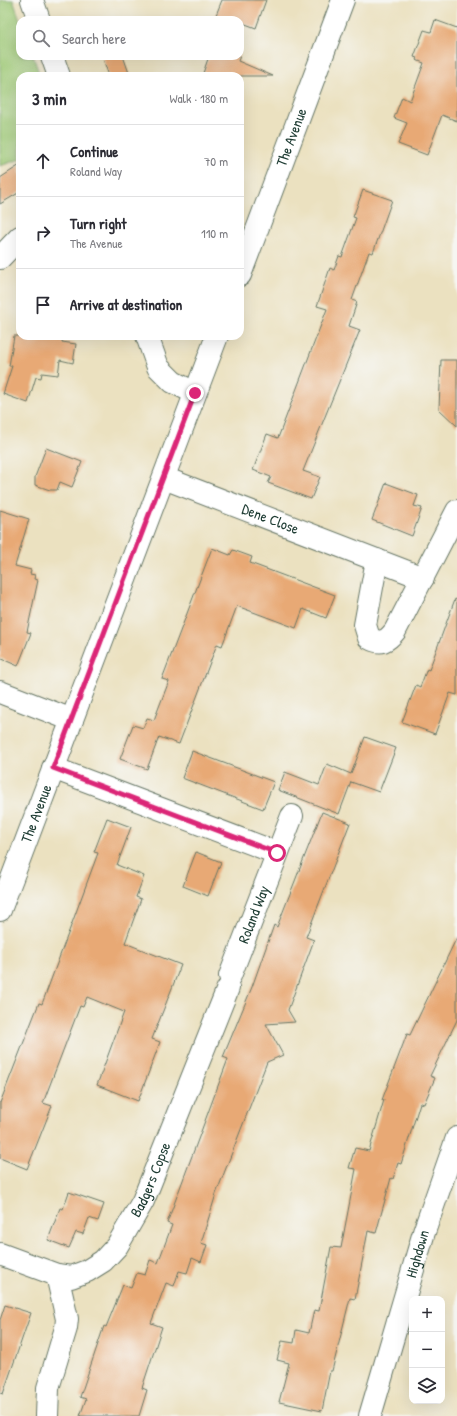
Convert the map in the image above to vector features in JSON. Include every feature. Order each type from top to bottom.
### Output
[{"type":"street","points":[[32,0],[38,16]]},
{"type":"street","name":"The Avenue","points":[[244,264],[343,0]]},
{"type":"street","points":[[53,60],[58,72]]},
{"type":"street","points":[[0,258],[16,241]]},
{"type":"street","points":[[148,340],[158,367],[173,382],[195,393]]},
{"type":"street","name":"The Avenue","points":[[0,910],[164,478],[215,340]]},
{"type":"street","name":"Dene Close","points":[[164,478],[423,578]]},
{"type":"street","points":[[377,560],[365,625],[369,638],[374,641],[388,640],[395,631],[457,511]]},
{"type":"street","points":[[0,692],[72,720]]},
{"type":"street","points":[[53,768],[277,853]]},
{"type":"street","name":"Roland Way","points":[[229,982],[292,816]]},
{"type":"street","name":"Badgers Copse","points":[[0,1254],[57,1275],[71,1277],[88,1271],[103,1261],[117,1246],[143,1201],[229,982]]},
{"type":"street","name":"Highdown","points":[[370,1416],[422,1239],[457,1138]]},
{"type":"street","points":[[47,1416],[48,1388],[66,1328],[67,1319],[57,1275]]},
{"type":"green space","points":[[0,0],[13,0],[19,16],[16,16],[16,60],[34,60],[39,72],[16,72],[16,160],[0,166]]},
{"type":"building","points":[[222,0],[266,0],[256,28],[244,24],[244,16],[216,16]]},
{"type":"building","points":[[435,20],[457,28],[457,121],[442,115],[427,155],[398,144],[407,123],[394,118],[402,97],[410,101],[424,63],[416,60],[417,58],[414,57],[424,30],[431,32]]},
{"type":"building","points":[[103,60],[124,60],[129,72],[108,72]]},
{"type":"building","points":[[208,60],[238,60],[273,76],[244,76],[244,72],[203,72]]},
{"type":"building","points":[[16,168],[16,194],[0,204],[0,178]]},
{"type":"building","points":[[363,190],[392,200],[373,253],[369,252],[352,300],[357,302],[349,326],[360,330],[303,471],[320,477],[311,499],[268,483],[271,477],[253,470],[267,434],[278,438],[327,309],[317,306],[330,268],[334,270],[339,256],[342,257],[356,218],[353,217]]},
{"type":"building","points":[[14,336],[16,336],[16,340],[62,340],[62,342],[76,344],[73,363],[60,360],[58,375],[42,373],[41,378],[36,377],[28,403],[3,394],[12,366],[9,366]]},
{"type":"building","points":[[441,360],[457,360],[457,426],[439,409]]},
{"type":"building","points":[[46,448],[82,462],[72,487],[60,482],[57,490],[50,490],[35,485],[35,477]]},
{"type":"building","points":[[386,483],[418,495],[414,506],[422,508],[412,536],[372,520]]},
{"type":"building","points":[[0,510],[29,519],[15,566],[31,570],[30,574],[35,575],[34,579],[38,580],[27,632],[31,633],[18,666],[0,658]]},
{"type":"building","points":[[212,548],[230,555],[233,550],[252,557],[250,563],[335,595],[326,618],[303,609],[296,628],[237,606],[222,646],[217,644],[179,744],[159,737],[147,769],[120,759],[133,725],[143,728],[147,718],[154,720],[169,681],[162,679]]},
{"type":"building","points":[[455,599],[457,600],[457,695],[450,693],[435,734],[402,722],[416,685],[420,687],[427,669],[429,670]]},
{"type":"building","points":[[365,737],[396,748],[379,792],[351,782],[339,814],[278,790],[285,772],[319,785],[327,764],[351,774]]},
{"type":"building","points":[[192,751],[274,782],[263,809],[182,778]]},
{"type":"building","points":[[322,812],[350,823],[306,937],[314,940],[288,1010],[295,1022],[266,1024],[283,1055],[267,1062],[216,1194],[201,1243],[207,1245],[201,1262],[192,1258],[187,1273],[179,1271],[174,1286],[166,1283],[151,1323],[162,1327],[142,1388],[147,1390],[139,1416],[80,1416],[86,1399],[80,1397],[104,1326],[106,1327],[123,1285],[131,1288],[137,1273],[145,1275],[150,1260],[158,1263],[172,1225],[167,1223],[228,1059],[223,1057],[252,987],[274,925],[277,927]]},
{"type":"building","points":[[107,818],[131,827],[117,865],[144,876],[136,897],[141,899],[125,943],[181,965],[152,1039],[160,1042],[138,1101],[97,1085],[124,1012],[87,997],[83,1007],[80,1006],[43,1103],[52,1106],[27,1169],[0,1158],[0,1103],[39,1003],[42,1004],[98,853],[94,852]]},
{"type":"building","points":[[196,852],[221,862],[208,896],[183,886]]},
{"type":"building","points":[[457,937],[457,1020],[430,1076],[435,1078],[424,1104],[420,1103],[401,1164],[398,1163],[393,1179],[391,1178],[376,1233],[368,1231],[355,1299],[350,1298],[332,1371],[330,1371],[322,1411],[279,1402],[289,1363],[277,1360],[282,1341],[294,1343],[296,1330],[309,1333],[314,1310],[319,1311],[331,1247],[341,1248],[356,1169],[349,1168],[355,1148],[369,1151],[384,1100],[382,1100],[407,1034],[410,1035]]},
{"type":"building","points":[[69,1192],[104,1204],[98,1221],[89,1218],[83,1234],[76,1232],[69,1248],[48,1240],[60,1208],[63,1209]]},
{"type":"building","points":[[5,1305],[31,1313],[3,1394],[0,1393],[0,1320]]},
{"type":"route","points":[[195,393],[53,768],[277,853]]}]
